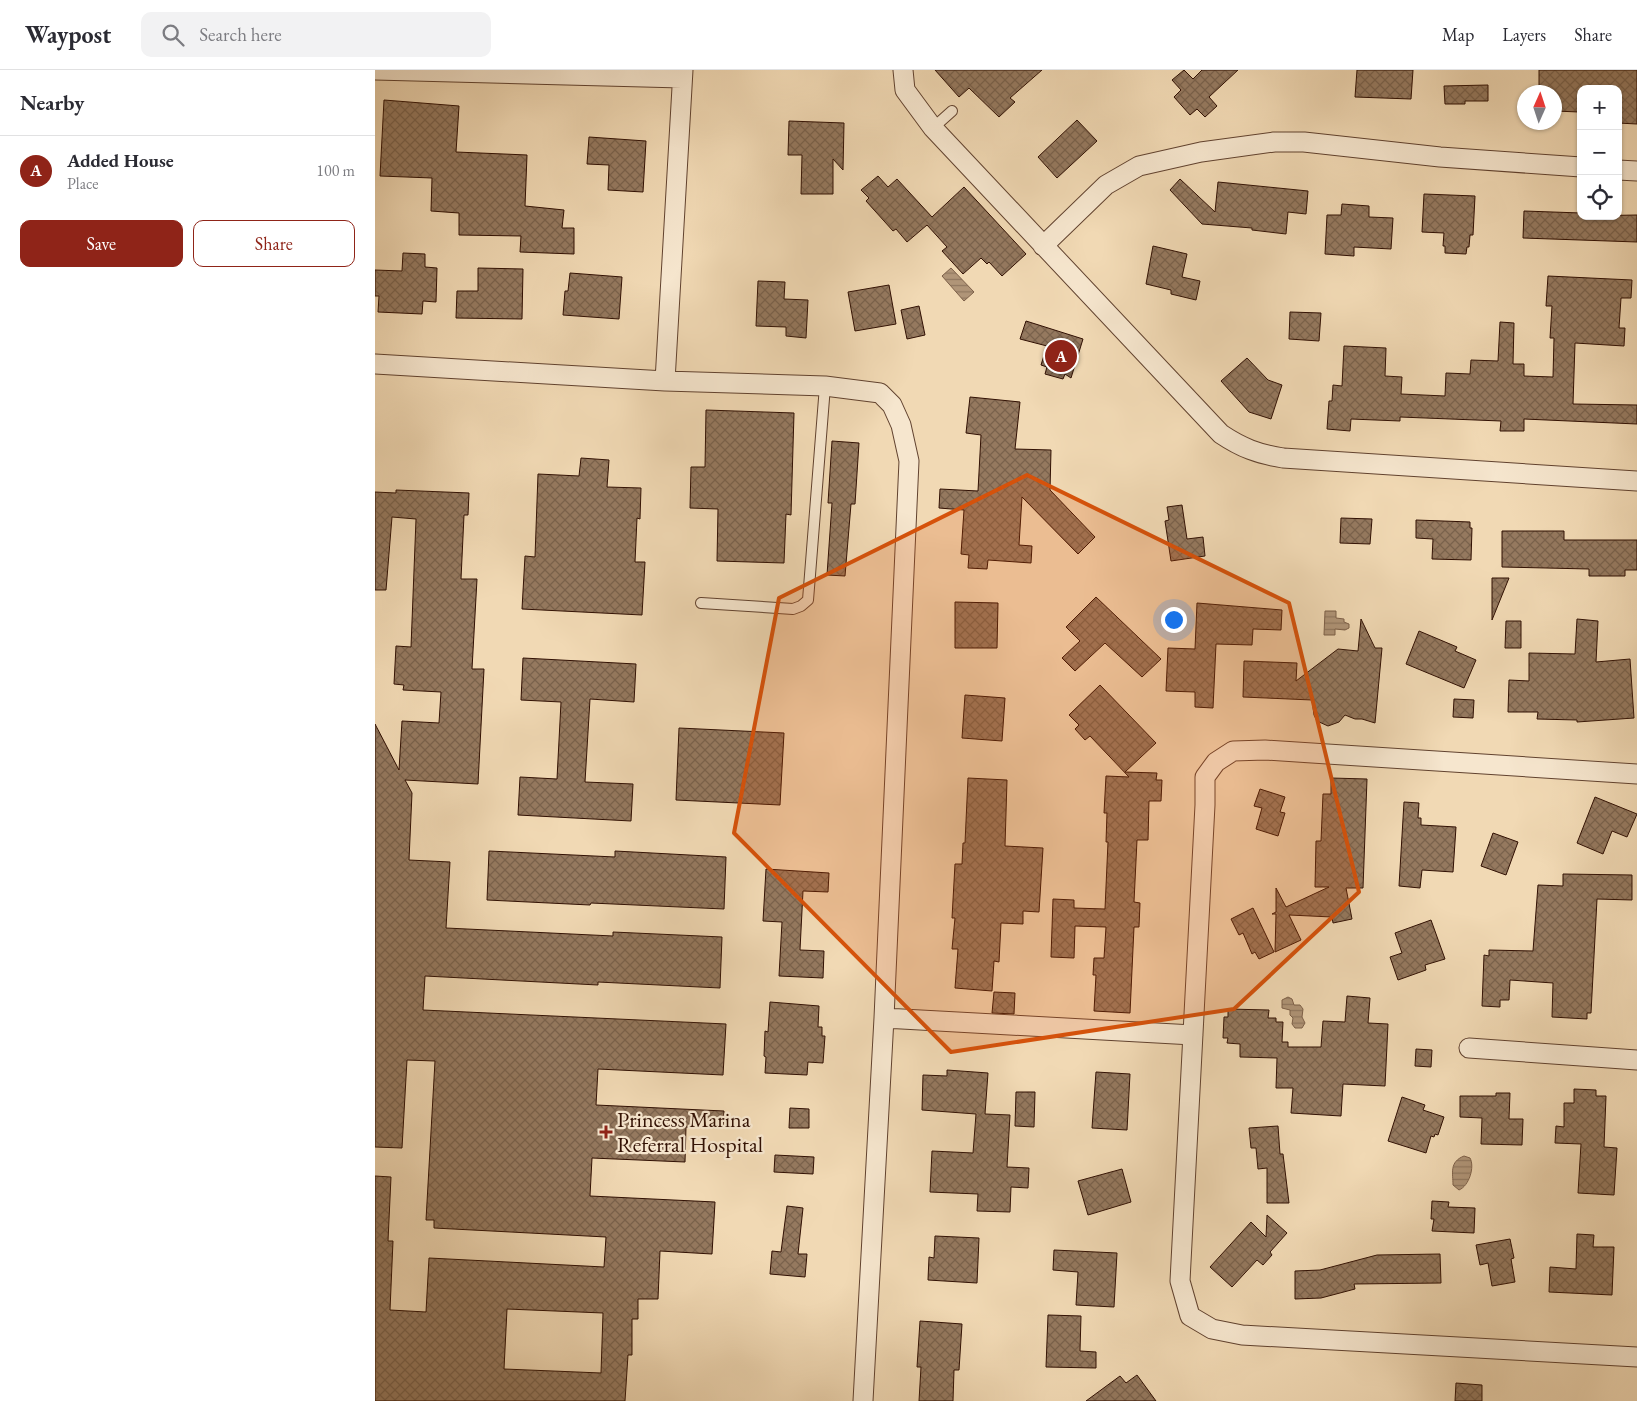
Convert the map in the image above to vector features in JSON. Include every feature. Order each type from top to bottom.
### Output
[{"type":"street","points":[[375,70],[683,74],[665,381]]},
{"type":"street","points":[[903,70],[905,90],[933,128],[1221,434],[1242,448],[1263,455],[1283,458],[1637,481]]},
{"type":"street","points":[[1043,246],[1106,185],[1139,166],[1201,152],[1274,142],[1304,142],[1440,157],[1577,167]]},
{"type":"street","points":[[1622,170],[1637,171]]},
{"type":"street","points":[[375,364],[665,381],[825,386],[879,393],[892,405],[901,425],[909,461],[884,1018],[863,1401]]},
{"type":"street","points":[[1637,774],[1265,750],[1233,751],[1216,762],[1205,777],[1180,1281],[1190,1316],[1212,1329],[1242,1335],[1637,1356]]},
{"type":"street","points":[[884,1018],[1193,1035]]},
{"type":"street","points":[[1469,1048],[1637,1060]]},
{"type":"lane","points":[[933,128],[952,111]]},
{"type":"lane","points":[[701,604],[793,609],[801,606],[808,600],[825,386]]},
{"type":"highlighted area","points":[[1027,475],[1289,603],[1359,892],[1234,1009],[951,1052],[734,833],[779,598]]},
{"type":"shaded area","points":[[951,268],[974,292],[964,301],[942,276]]},
{"type":"shaded area","points":[[1325,611],[1336,611],[1336,618],[1344,619],[1344,622],[1349,624],[1349,628],[1345,630],[1335,629],[1335,635],[1324,635]]},
{"type":"shaded area","points":[[1288,997],[1292,999],[1294,1005],[1300,1005],[1303,1009],[1302,1017],[1305,1023],[1302,1028],[1295,1028],[1292,1024],[1293,1018],[1290,1015],[1290,1010],[1282,1008],[1282,1000]]},
{"type":"shaded area","points":[[1464,1156],[1470,1158],[1472,1166],[1466,1185],[1459,1190],[1453,1185],[1453,1168],[1456,1161]]},
{"type":"building","points":[[935,70],[1042,70],[1010,98],[1015,102],[999,117],[969,88],[959,97]]},
{"type":"building","points":[[1184,70],[1193,79],[1202,70],[1238,70],[1209,97],[1217,106],[1205,117],[1197,109],[1190,115],[1174,97],[1181,90],[1172,80]]},
{"type":"building","points":[[1357,70],[1413,70],[1411,99],[1355,97]]},
{"type":"building","points":[[1539,70],[1637,70],[1637,124],[1622,123],[1622,85],[1577,85],[1577,112],[1562,111],[1562,85],[1539,85]]},
{"type":"building","points":[[1488,85],[1488,101],[1465,101],[1465,104],[1445,104],[1444,86]]},
{"type":"building","points":[[384,100],[459,106],[456,152],[527,155],[525,206],[564,210],[562,228],[574,228],[574,254],[520,252],[521,236],[459,235],[459,213],[431,211],[432,178],[380,176]]},
{"type":"building","points":[[1077,120],[1097,141],[1057,178],[1038,157]]},
{"type":"building","points":[[789,121],[844,123],[843,170],[833,159],[833,194],[801,194],[802,155],[788,155]]},
{"type":"building","points":[[589,137],[646,141],[643,192],[608,190],[609,165],[587,164]]},
{"type":"building","points":[[878,176],[888,187],[897,179],[932,217],[964,187],[1026,254],[1002,276],[989,262],[987,264],[981,258],[963,274],[942,251],[947,247],[927,225],[907,242],[896,229],[893,231],[866,201],[869,198],[861,190]]},
{"type":"building","points":[[1180,179],[1215,212],[1218,182],[1308,191],[1306,214],[1288,212],[1286,234],[1252,230],[1252,228],[1202,224],[1170,190]]},
{"type":"building","points":[[1424,194],[1475,196],[1473,235],[1470,235],[1466,254],[1445,253],[1445,246],[1443,246],[1444,233],[1422,232]]},
{"type":"building","points":[[1342,204],[1369,206],[1369,217],[1393,218],[1391,249],[1354,247],[1354,256],[1325,254],[1327,215],[1341,215]]},
{"type":"building","points":[[1524,211],[1577,213],[1577,220],[1622,220],[1622,215],[1637,215],[1637,242],[1523,238]]},
{"type":"building","points":[[1153,246],[1187,254],[1182,277],[1200,281],[1196,300],[1171,294],[1171,290],[1146,284]]},
{"type":"building","points":[[403,253],[425,254],[425,267],[437,268],[436,302],[423,301],[422,314],[378,312],[379,296],[375,296],[375,270],[402,271]]},
{"type":"building","points":[[478,268],[523,269],[522,319],[456,318],[457,291],[478,291]]},
{"type":"building","points":[[570,273],[622,277],[619,319],[563,315],[565,291],[568,291]]},
{"type":"building","points":[[1548,276],[1632,280],[1631,298],[1621,298],[1619,328],[1625,328],[1624,346],[1575,343],[1573,404],[1637,405],[1637,424],[1524,419],[1524,431],[1500,431],[1501,421],[1400,417],[1400,421],[1351,419],[1350,431],[1327,429],[1329,401],[1332,401],[1333,385],[1342,386],[1344,346],[1386,348],[1385,376],[1402,377],[1401,394],[1445,396],[1446,373],[1470,374],[1471,360],[1498,361],[1500,322],[1514,323],[1513,364],[1524,364],[1524,376],[1553,377],[1554,338],[1550,338],[1552,306],[1546,306]]},
{"type":"building","points":[[758,281],[785,282],[784,299],[808,300],[806,338],[786,336],[786,327],[756,326]]},
{"type":"building","points":[[889,285],[896,324],[855,331],[848,292]]},
{"type":"building","points":[[919,306],[925,335],[907,339],[901,310]]},
{"type":"building","points":[[1290,312],[1321,313],[1319,341],[1289,339]]},
{"type":"building","points":[[1026,321],[1083,339],[1071,378],[1065,374],[1063,379],[1045,374],[1047,367],[1041,365],[1047,346],[1020,339]]},
{"type":"building","points":[[1247,358],[1268,380],[1282,385],[1271,419],[1249,412],[1221,381]]},
{"type":"building","points":[[970,397],[1020,402],[1015,449],[1051,450],[1050,490],[1095,537],[1078,554],[1022,497],[1019,545],[1032,546],[1031,563],[988,560],[987,569],[968,568],[969,555],[961,554],[964,510],[939,508],[940,489],[978,491],[981,435],[966,433]]},
{"type":"building","points":[[706,410],[794,413],[791,515],[786,514],[784,563],[717,561],[718,509],[690,508],[691,467],[705,467]]},
{"type":"building","points":[[832,441],[859,443],[855,504],[851,504],[845,576],[827,575],[832,503],[828,503]]},
{"type":"building","points":[[581,458],[609,460],[607,487],[641,488],[640,519],[637,518],[635,562],[645,562],[642,615],[522,609],[525,556],[535,557],[538,474],[579,476]]},
{"type":"building","points":[[396,490],[469,493],[468,515],[464,515],[461,579],[477,579],[472,669],[484,669],[478,784],[405,780],[412,793],[409,860],[450,862],[446,928],[613,936],[613,932],[722,937],[720,988],[598,982],[598,985],[425,976],[423,1010],[726,1024],[723,1075],[598,1069],[596,1105],[724,1111],[723,1128],[686,1127],[685,1162],[592,1158],[590,1196],[715,1202],[712,1254],[660,1251],[658,1299],[638,1299],[638,1319],[632,1319],[632,1355],[628,1355],[625,1401],[375,1401],[375,1176],[391,1177],[388,1241],[393,1241],[390,1310],[426,1312],[429,1258],[604,1267],[606,1237],[434,1228],[434,1220],[426,1220],[435,1061],[407,1060],[402,1148],[375,1147],[375,724],[399,770],[402,721],[439,723],[441,692],[403,690],[404,685],[394,684],[396,646],[411,647],[416,519],[392,517],[386,590],[375,590],[375,492],[396,493]],"holes":[[[507,1309],[603,1313],[601,1373],[504,1369]]]},
{"type":"building","points":[[1182,505],[1187,539],[1203,537],[1205,556],[1171,561],[1165,521],[1169,520],[1167,507]]},
{"type":"building","points":[[1341,518],[1372,519],[1370,544],[1340,543]]},
{"type":"building","points":[[1416,520],[1470,522],[1470,528],[1472,528],[1471,560],[1432,559],[1433,539],[1416,538]]},
{"type":"building","points":[[1502,531],[1564,531],[1564,540],[1637,540],[1637,570],[1625,570],[1625,576],[1589,576],[1589,569],[1502,567]]},
{"type":"building","points":[[1492,578],[1509,578],[1492,620]]},
{"type":"building","points":[[1096,597],[1161,659],[1142,677],[1105,643],[1075,671],[1062,658],[1080,641],[1066,627]]},
{"type":"building","points":[[955,602],[998,603],[997,648],[955,648]]},
{"type":"building","points":[[1197,603],[1282,610],[1281,630],[1253,629],[1252,645],[1216,644],[1213,708],[1195,707],[1195,692],[1166,691],[1168,648],[1195,649]]},
{"type":"building","points":[[1361,619],[1375,648],[1382,648],[1375,723],[1345,715],[1339,722],[1328,726],[1317,721],[1314,715],[1312,700],[1243,697],[1244,661],[1297,663],[1296,681],[1338,649],[1358,651]]},
{"type":"building","points":[[1577,619],[1598,621],[1596,662],[1630,659],[1634,718],[1577,722],[1577,720],[1537,719],[1538,712],[1508,712],[1509,680],[1529,681],[1529,653],[1575,654]]},
{"type":"building","points":[[1506,621],[1521,621],[1521,648],[1505,648]]},
{"type":"building","points":[[1419,631],[1457,647],[1455,651],[1476,660],[1464,688],[1406,664]]},
{"type":"building","points":[[523,658],[636,664],[634,702],[590,699],[585,782],[633,784],[631,821],[518,815],[520,777],[557,779],[561,702],[521,700]]},
{"type":"building","points":[[1100,685],[1156,743],[1125,772],[1157,773],[1156,780],[1162,780],[1161,801],[1149,801],[1148,840],[1137,840],[1134,902],[1140,903],[1139,927],[1134,927],[1130,1013],[1094,1011],[1096,975],[1093,975],[1094,958],[1104,958],[1106,927],[1075,926],[1074,958],[1051,957],[1053,899],[1074,900],[1074,908],[1105,909],[1108,842],[1106,842],[1107,813],[1104,813],[1106,776],[1129,777],[1090,736],[1085,740],[1075,729],[1079,725],[1069,715]]},
{"type":"building","points":[[965,695],[1005,698],[1002,741],[962,738]]},
{"type":"building","points":[[1454,699],[1474,700],[1473,718],[1453,717]]},
{"type":"building","points":[[679,728],[784,733],[780,805],[676,800]]},
{"type":"building","points":[[968,778],[1007,780],[1005,846],[1043,848],[1039,912],[1023,911],[1023,924],[1001,923],[999,962],[994,961],[992,991],[955,988],[958,949],[952,949],[955,918],[952,918],[955,864],[962,864],[963,843],[965,843]]},
{"type":"building","points":[[1331,778],[1367,779],[1363,888],[1346,888],[1352,919],[1333,923],[1332,917],[1289,915],[1301,940],[1275,952],[1276,914],[1272,914],[1276,912],[1276,888],[1286,907],[1329,887],[1315,887],[1316,841],[1321,841],[1323,794],[1331,794]]},
{"type":"building","points":[[1260,789],[1285,797],[1280,812],[1285,813],[1278,836],[1256,829],[1262,808],[1254,806]]},
{"type":"building","points":[[1595,797],[1637,814],[1627,837],[1612,831],[1603,854],[1577,843]]},
{"type":"building","points":[[1404,802],[1419,803],[1418,818],[1421,818],[1421,825],[1456,827],[1453,872],[1422,870],[1420,888],[1399,886]]},
{"type":"building","points":[[1493,833],[1518,842],[1506,875],[1481,866]]},
{"type":"building","points":[[489,851],[615,857],[615,851],[726,857],[724,909],[487,900]]},
{"type":"building","points":[[766,869],[829,873],[828,892],[803,891],[800,950],[824,951],[823,978],[779,976],[782,922],[763,921]]},
{"type":"building","points":[[1563,874],[1632,875],[1632,900],[1597,899],[1591,1013],[1587,1013],[1587,1019],[1552,1017],[1553,983],[1510,980],[1509,1000],[1500,1000],[1500,1007],[1482,1006],[1484,955],[1489,956],[1489,950],[1533,951],[1538,885],[1563,886]]},
{"type":"building","points":[[1253,908],[1274,952],[1259,959],[1255,952],[1252,954],[1243,933],[1239,935],[1231,919]]},
{"type":"building","points":[[1431,920],[1445,959],[1425,965],[1426,970],[1398,980],[1390,957],[1402,953],[1395,933]]},
{"type":"building","points":[[994,992],[1015,993],[1014,1014],[992,1013]]},
{"type":"building","points":[[1347,996],[1370,998],[1368,1023],[1388,1024],[1385,1086],[1343,1084],[1341,1116],[1291,1113],[1293,1088],[1276,1088],[1277,1058],[1240,1057],[1240,1044],[1227,1043],[1228,1038],[1223,1038],[1224,1017],[1228,1017],[1228,1009],[1269,1010],[1268,1018],[1276,1018],[1276,1022],[1283,1022],[1282,1042],[1288,1042],[1288,1047],[1321,1047],[1323,1021],[1345,1022]]},
{"type":"building","points":[[770,1002],[819,1006],[818,1027],[822,1027],[822,1036],[825,1036],[823,1063],[808,1062],[807,1075],[765,1073],[765,1031],[768,1032]]},
{"type":"building","points":[[1416,1049],[1432,1050],[1431,1067],[1415,1066]]},
{"type":"building","points":[[947,1070],[988,1073],[985,1114],[1010,1115],[1007,1167],[1029,1168],[1028,1188],[1011,1187],[1010,1212],[977,1211],[978,1194],[930,1192],[932,1151],[973,1153],[976,1114],[922,1110],[923,1075],[947,1076]]},
{"type":"building","points":[[1096,1072],[1130,1074],[1127,1130],[1092,1128]]},
{"type":"building","points":[[1574,1089],[1596,1090],[1596,1096],[1606,1096],[1604,1147],[1617,1148],[1614,1195],[1578,1193],[1581,1144],[1555,1143],[1556,1126],[1564,1127],[1564,1103],[1574,1103]]},
{"type":"building","points":[[1016,1092],[1035,1092],[1034,1127],[1015,1126]]},
{"type":"building","points":[[1496,1093],[1510,1093],[1509,1119],[1523,1119],[1522,1145],[1481,1144],[1482,1118],[1460,1117],[1460,1096],[1496,1096]]},
{"type":"building","points":[[1402,1097],[1425,1105],[1423,1110],[1444,1117],[1438,1135],[1431,1136],[1426,1153],[1388,1141]]},
{"type":"building","points":[[790,1108],[809,1109],[809,1128],[789,1128]]},
{"type":"building","points":[[1278,1126],[1280,1154],[1283,1154],[1289,1203],[1267,1203],[1267,1168],[1258,1169],[1256,1148],[1251,1148],[1249,1128]]},
{"type":"building","points":[[775,1155],[814,1157],[813,1174],[774,1172]]},
{"type":"building","points":[[1122,1169],[1131,1202],[1088,1215],[1078,1181]]},
{"type":"building","points":[[1432,1201],[1449,1202],[1448,1207],[1475,1208],[1474,1233],[1432,1231],[1434,1219],[1431,1219]]},
{"type":"building","points":[[787,1206],[803,1208],[798,1254],[807,1254],[805,1277],[770,1274],[772,1251],[781,1252]]},
{"type":"building","points":[[1267,1215],[1287,1233],[1270,1252],[1272,1255],[1263,1265],[1257,1260],[1232,1287],[1210,1267],[1251,1222],[1266,1237]]},
{"type":"building","points":[[1577,1234],[1594,1235],[1593,1247],[1614,1247],[1612,1295],[1549,1292],[1550,1267],[1576,1269]]},
{"type":"building","points":[[935,1236],[979,1238],[977,1283],[928,1280],[929,1257],[934,1258]]},
{"type":"building","points":[[1510,1239],[1514,1258],[1511,1259],[1515,1282],[1492,1286],[1488,1263],[1480,1265],[1476,1245]]},
{"type":"building","points":[[1054,1250],[1117,1253],[1114,1307],[1076,1305],[1078,1272],[1053,1270]]},
{"type":"building","points":[[1440,1254],[1441,1283],[1354,1284],[1355,1289],[1321,1298],[1295,1299],[1295,1271],[1320,1270],[1377,1255]]},
{"type":"building","points":[[1048,1315],[1081,1316],[1080,1351],[1096,1352],[1096,1368],[1046,1367]]},
{"type":"building","points":[[920,1321],[962,1324],[959,1370],[954,1370],[953,1401],[919,1401],[921,1367],[917,1367]]},
{"type":"building","points":[[1137,1375],[1156,1401],[1086,1401],[1120,1376],[1126,1383]]},
{"type":"building","points":[[1456,1383],[1482,1385],[1482,1401],[1455,1401]]},
{"type":"place","name":"Added House","points":[[1061,356]]},
{"type":"place","name":"Princess Marina Referral Hospital","points":[[606,1132]]}]
